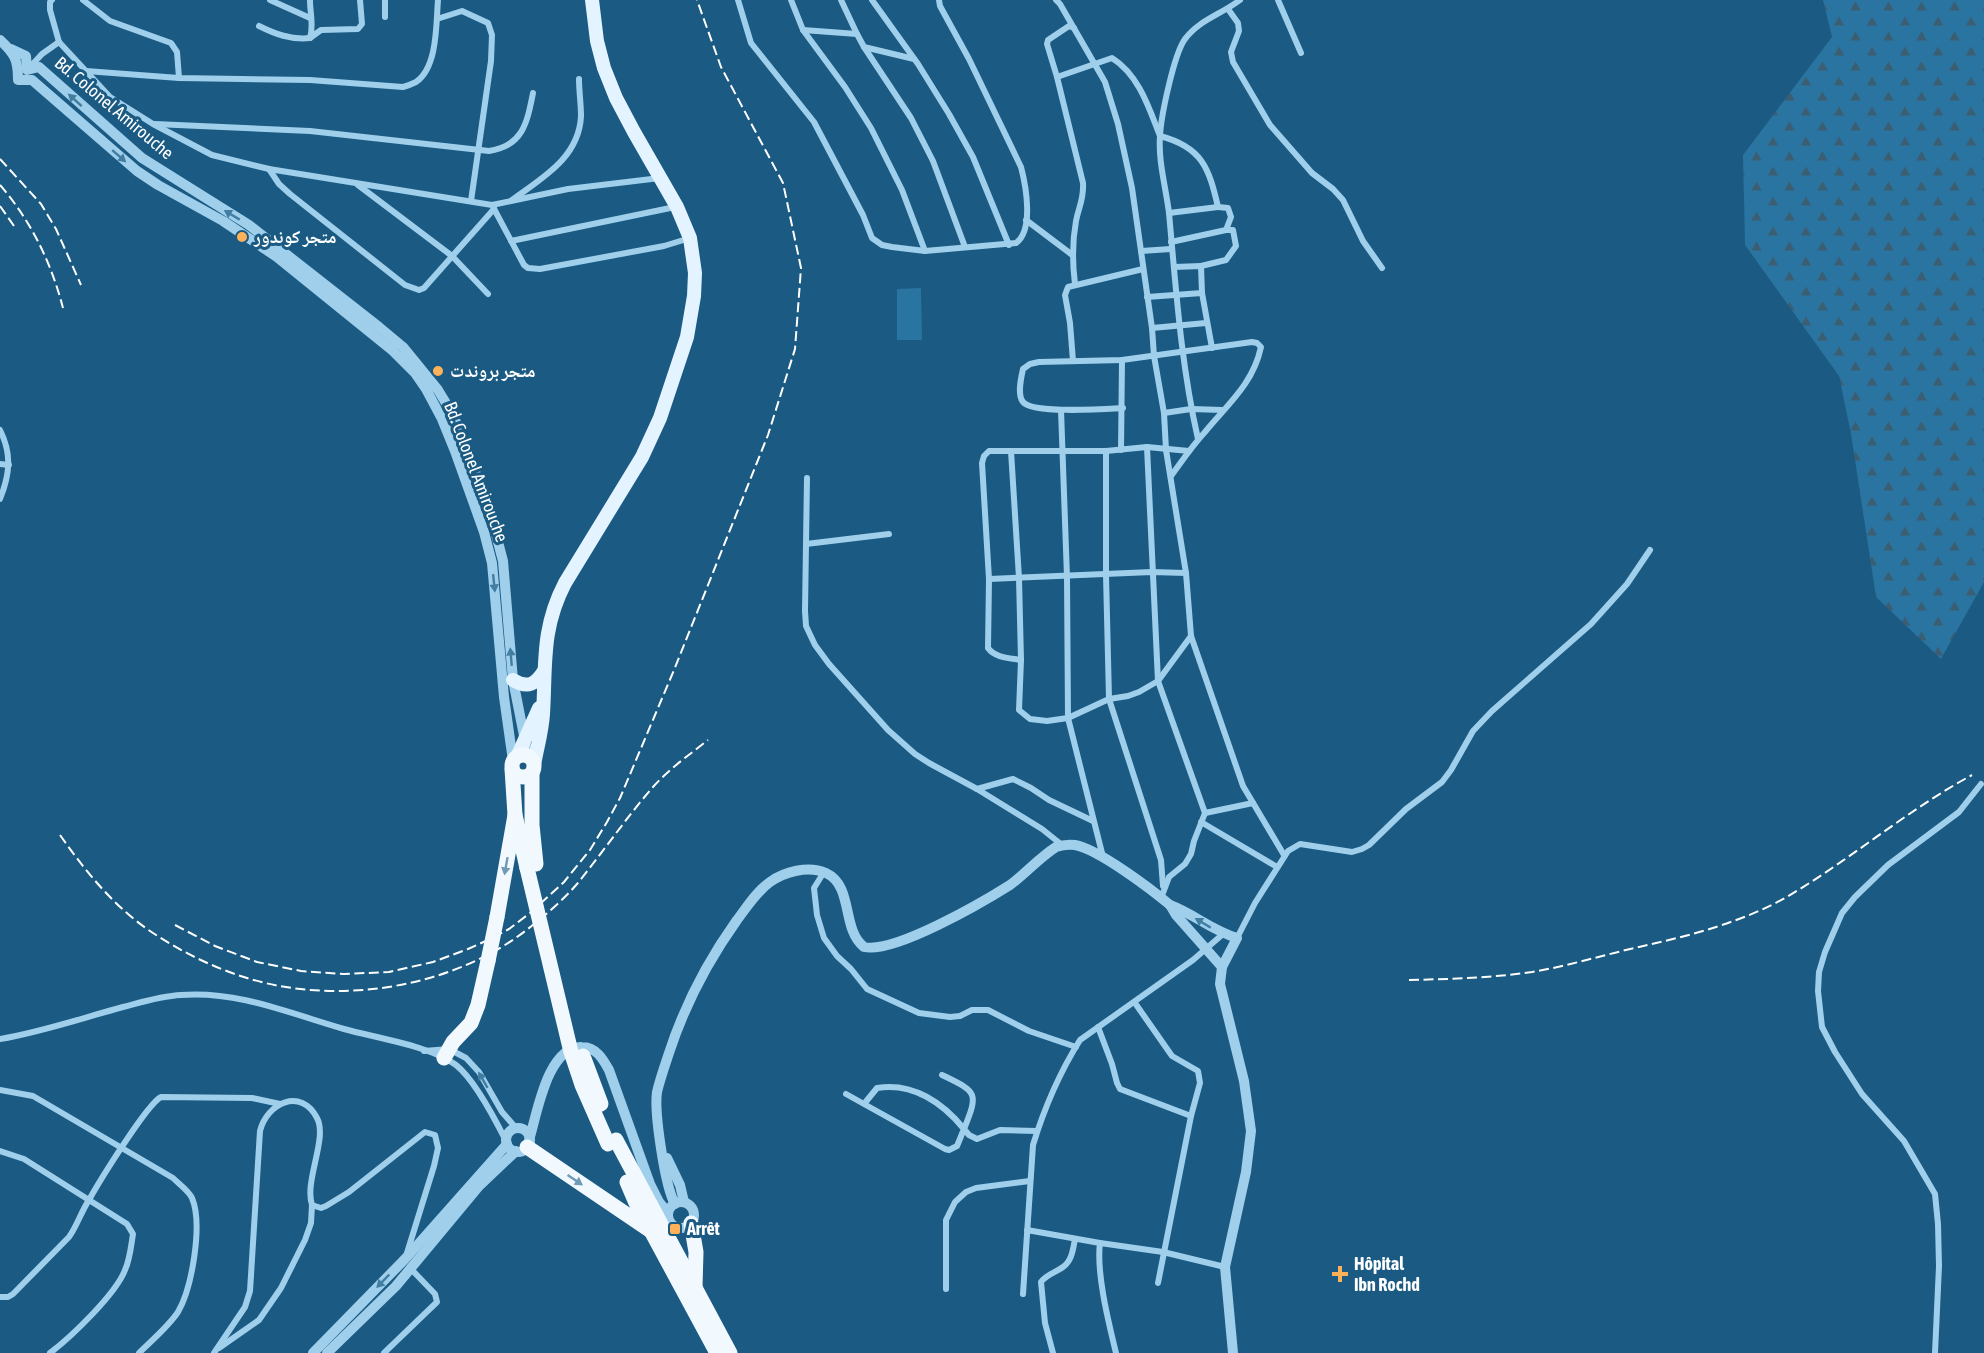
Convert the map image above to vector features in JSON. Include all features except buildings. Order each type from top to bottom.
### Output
[{"type":"highway","points":[[446,1053],[474,1017],[497,917],[523,760]]},
{"type":"highway","points":[[523,760],[532,825],[531,866]]},
{"type":"highway","points":[[515,814],[531,866],[571,1052],[582,1085],[730,1353]]},
{"type":"highway","points":[[612,1142],[652,1231],[717,1353]]},
{"type":"highway","points":[[524,1146],[652,1231]]},
{"type":"highway","points":[[651,1209],[673,1208]]},
{"type":"highway","points":[[691,1223],[696,1252],[695,1290]]},
{"type":"main road","points":[[523,760],[543,719],[547,633],[553,610],[560,594],[642,457],[669,393],[687,337],[694,297],[695,273],[690,238],[677,207],[616,98],[604,68],[597,41],[592,0]]},
{"type":"main road","points":[[513,681],[530,686],[544,671]]},
{"type":"main road","points":[[523,760],[544,695]]},
{"type":"street","points":[[52,0],[50,10],[60,42],[110,97],[153,124],[212,155],[269,169],[471,201],[493,208],[524,265],[533,269],[664,246],[690,238]]},
{"type":"street","points":[[83,0],[110,21],[175,46],[179,78]]},
{"type":"street","points":[[270,0],[310,18]]},
{"type":"street","points":[[310,0],[310,18],[313,27],[310,39]]},
{"type":"street","points":[[259,26],[294,39],[310,39],[321,30],[358,29],[362,24],[360,0]]},
{"type":"street","points":[[385,0],[385,17]]},
{"type":"street","points":[[86,71],[179,78],[310,80],[403,87],[416,82],[423,75],[434,52],[438,0]]},
{"type":"street","points":[[738,0],[751,43],[814,123],[863,214],[872,238],[892,248],[925,251],[1009,245],[1020,241],[1025,231],[1026,185],[1021,167],[939,0]]},
{"type":"street","points":[[791,0],[803,30],[872,128],[902,190],[925,251]]},
{"type":"street","points":[[841,0],[864,47],[916,126],[933,161],[965,247]]},
{"type":"street","points":[[872,0],[949,114],[973,157],[1009,245]]},
{"type":"street","points":[[1160,136],[1176,60],[1185,40],[1201,23],[1240,0]]},
{"type":"street","points":[[1278,0],[1301,53]]},
{"type":"street","points":[[1061,1],[1105,82],[1118,124],[1132,188],[1154,356],[1164,412],[1166,450],[1185,573],[1191,636],[1244,786],[1284,855]]},
{"type":"street","points":[[1228,9],[1238,23],[1239,31],[1231,52],[1233,62],[1270,125],[1312,172],[1343,200],[1363,241],[1382,268]]},
{"type":"street","points":[[437,19],[462,11],[488,23],[492,35],[491,61],[471,201]]},
{"type":"street","points":[[1075,29],[1069,26],[1047,42],[1083,183],[1084,196],[1076,222],[1071,254],[1075,284]]},
{"type":"street","points":[[803,30],[857,34]]},
{"type":"street","points":[[0,40],[10,49],[18,63],[18,80]]},
{"type":"street","points":[[18,80],[42,54],[60,42]]},
{"type":"street","points":[[864,47],[914,59]]},
{"type":"street","name":"Bd. Colonel Amirouche","points":[[10,49],[26,56],[27,70],[39,67],[142,158],[264,236],[403,347],[428,375],[452,413],[461,433],[503,561],[513,681],[523,760]]},
{"type":"street","points":[[1057,76],[1112,58],[1121,64],[1146,99],[1160,136],[1178,325],[1198,439]]},
{"type":"street","points":[[509,202],[554,169],[570,153],[581,117],[579,79]]},
{"type":"street","name":"Bd. Colonel Amirouche","points":[[18,80],[32,80],[137,171],[223,221],[277,257],[392,350],[415,373],[442,419],[484,532],[492,563],[504,697],[523,760]]},
{"type":"street","points":[[153,124],[310,131],[478,151],[502,149],[513,143],[523,132],[533,93]]},
{"type":"street","points":[[1160,136],[1178,141],[1190,149],[1204,164],[1212,179],[1218,207]]},
{"type":"street","points":[[269,169],[279,184],[290,194],[405,285],[419,290],[424,288],[493,208],[509,202],[568,189],[660,178]]},
{"type":"street","points":[[356,183],[452,256],[488,294]]},
{"type":"street","points":[[511,241],[677,207]]},
{"type":"street","points":[[1169,213],[1218,207],[1228,208],[1231,217],[1226,231]]},
{"type":"street","points":[[1026,220],[1071,254]]},
{"type":"street","points":[[1141,252],[1233,230],[1235,248],[1226,260],[1200,266],[1174,267]]},
{"type":"street","points":[[1200,266],[1206,323],[1212,348]]},
{"type":"street","points":[[1073,361],[1071,323],[1065,295],[1068,287],[1143,269]]},
{"type":"street","points":[[1147,297],[1202,293]]},
{"type":"street","points":[[1152,328],[1206,323]]},
{"type":"street","points":[[1123,408],[1061,410],[1034,408],[1022,402],[1020,396],[1022,372],[1025,367],[1039,362],[1122,360],[1255,342],[1261,347],[1251,377],[1198,439],[1171,476]]},
{"type":"street","points":[[1121,450],[1122,360]]},
{"type":"street","points":[[1164,412],[1191,409],[1223,410]]},
{"type":"street","points":[[1061,410],[1067,577],[1068,718],[1103,857]]},
{"type":"street","points":[[0,430],[8,449],[9,465],[7,482],[0,499]]},
{"type":"street","points":[[1147,447],[1158,681],[1205,813],[1191,854],[1185,864],[1170,877],[1165,899]]},
{"type":"street","points":[[1022,660],[1000,656],[988,648],[989,579],[983,460],[989,452],[1106,451],[1147,447],[1189,451]]},
{"type":"street","points":[[1011,451],[1022,660],[1019,710],[1022,714],[1030,719],[1047,721],[1068,718],[1109,699],[1140,692],[1158,681],[1191,636]]},
{"type":"street","points":[[1106,451],[1109,699],[1161,860],[1165,899],[1176,915],[1222,967]]},
{"type":"street","points":[[0,464],[9,465]]},
{"type":"street","points":[[807,478],[806,626],[814,645],[888,730],[915,754],[1042,829],[1062,845]]},
{"type":"street","points":[[806,544],[889,534]]},
{"type":"street","points":[[1233,1353],[1225,1267],[1246,1172],[1251,1131],[1244,1081],[1220,984],[1222,967],[1237,938],[1288,851],[1300,844],[1352,852],[1369,845],[1406,809],[1442,782],[1473,731],[1492,711],[1591,624],[1627,584],[1650,550]]},
{"type":"street","points":[[989,579],[1152,572],[1185,573]]},
{"type":"street","points":[[977,789],[1013,779],[1049,800],[1093,821]]},
{"type":"street","points":[[1935,1353],[1939,1255],[1935,1194],[1904,1141],[1862,1094],[1835,1052],[1822,1027],[1818,992],[1819,972],[1842,913],[1855,897],[1888,865],[1959,812],[1981,784]]},
{"type":"street","points":[[1205,813],[1253,803]]},
{"type":"street","points":[[1201,822],[1277,867]]},
{"type":"street","points":[[673,1208],[664,1163],[657,1094],[678,1024],[699,979],[742,913],[756,894],[769,883],[792,872],[814,870],[824,872],[835,880],[841,889],[855,938],[864,947],[876,948],[906,939],[955,917],[1009,885],[1046,853],[1062,845],[1079,846],[1103,857],[1165,899],[1223,934],[1237,938]]},
{"type":"street","points":[[824,872],[814,888],[817,915],[824,938],[837,957],[851,969],[867,989],[919,1012],[950,1017],[960,1016],[972,1010],[988,1010],[1029,1031],[1076,1047]]},
{"type":"street","points":[[1023,1294],[1030,1181],[1037,1131],[1076,1047],[1080,1040],[1135,1003],[1223,934]]},
{"type":"street","points":[[0,1039],[30,1034],[146,1001],[179,995],[209,994],[251,1000],[424,1051],[463,1055],[474,1065],[495,1102],[518,1128],[526,1131],[524,1146]]},
{"type":"street","points":[[1135,1003],[1172,1056],[1198,1071],[1200,1083],[1191,1116],[1158,1283]]},
{"type":"street","points":[[1098,1027],[1120,1089],[1191,1116]]},
{"type":"street","points":[[327,1353],[411,1269],[479,1186],[524,1146],[552,1068],[561,1055],[568,1050],[586,1047],[595,1051],[604,1061],[650,1184],[673,1208],[692,1207],[694,1211],[691,1223],[684,1228],[671,1224],[673,1208],[680,1185],[663,1150]]},
{"type":"street","points":[[424,1051],[446,1053],[468,1077],[511,1149],[524,1146]]},
{"type":"street","points":[[846,1094],[949,1150],[957,1146],[973,1105],[973,1095],[966,1087],[942,1075]]},
{"type":"street","points":[[864,1104],[877,1088],[905,1088],[942,1105],[969,1135],[977,1139],[1000,1130],[1037,1131]]},
{"type":"street","points":[[0,1090],[33,1096],[173,1178],[192,1196],[197,1217],[193,1263],[185,1294],[177,1312],[139,1353]]},
{"type":"street","points":[[0,1297],[14,1294],[69,1237],[88,1201],[122,1148],[151,1104],[161,1097],[252,1098],[280,1104]]},
{"type":"street","points":[[313,1353],[405,1259],[507,1142],[510,1131],[518,1128],[540,1100]]},
{"type":"street","points":[[287,1101],[298,1101],[311,1110],[319,1122],[319,1138],[309,1195],[312,1205],[311,1223],[300,1252],[268,1308],[252,1327],[215,1352],[245,1307],[250,1290],[260,1131],[266,1116],[280,1104],[287,1101]]},
{"type":"street","points":[[312,1205],[321,1208],[326,1206],[349,1192],[425,1132],[432,1133],[435,1135],[438,1148],[405,1259]]},
{"type":"street","points":[[0,1151],[24,1160],[127,1224],[132,1234],[126,1269],[117,1286],[85,1321],[50,1353]]},
{"type":"street","points":[[645,1171],[655,1172],[664,1163]]},
{"type":"street","points":[[946,1289],[946,1220],[955,1202],[966,1192],[976,1188],[1030,1181]]},
{"type":"street","points":[[1027,1230],[1100,1244],[1163,1252],[1225,1267]]},
{"type":"street","points":[[1053,1353],[1045,1323],[1041,1282],[1068,1262],[1075,1239]]},
{"type":"street","points":[[1100,1244],[1098,1255],[1116,1353]]},
{"type":"street","points":[[384,1353],[436,1302],[435,1294],[411,1269]]},
{"type":"green space","points":[[1823,0],[1984,0],[1984,582],[1941,659],[1876,597],[1851,434],[1839,376],[1745,245],[1743,155],[1832,37]]},
{"type":"green space","points":[[921,288],[922,340],[897,340],[897,289]]},
{"type":"railway","points":[[175,925],[215,946],[257,962],[301,971],[344,974],[389,972],[433,962],[488,940],[509,929],[530,913],[564,882],[590,850],[607,822],[620,798],[674,670],[768,435],[795,349],[801,268],[783,183],[721,67],[697,0]]},
{"type":"railway","points":[[0,159],[41,204],[56,229],[81,285]]},
{"type":"railway","points":[[0,185],[21,213],[39,243],[63,308]]},
{"type":"railway","points":[[0,206],[14,226]]},
{"type":"railway","points":[[60,835],[91,876],[126,912],[164,940],[210,964],[247,978],[283,987],[321,991],[397,986],[471,963],[504,946],[534,924],[577,884],[659,780],[708,740]]},
{"type":"railway","points":[[1409,980],[1486,977],[1532,972],[1572,964],[1732,922],[1785,898],[1924,804],[1972,775]]},
{"type":"place","name":"متجر كوندور","points":[[242,237]]},
{"type":"place","name":"متجر بروندت","points":[[438,371]]},
{"type":"place","name":"Arrêt","points":[[675,1229]]},
{"type":"place","name":"Hôpital Ibn Rochd","points":[[1340,1274]]}]
